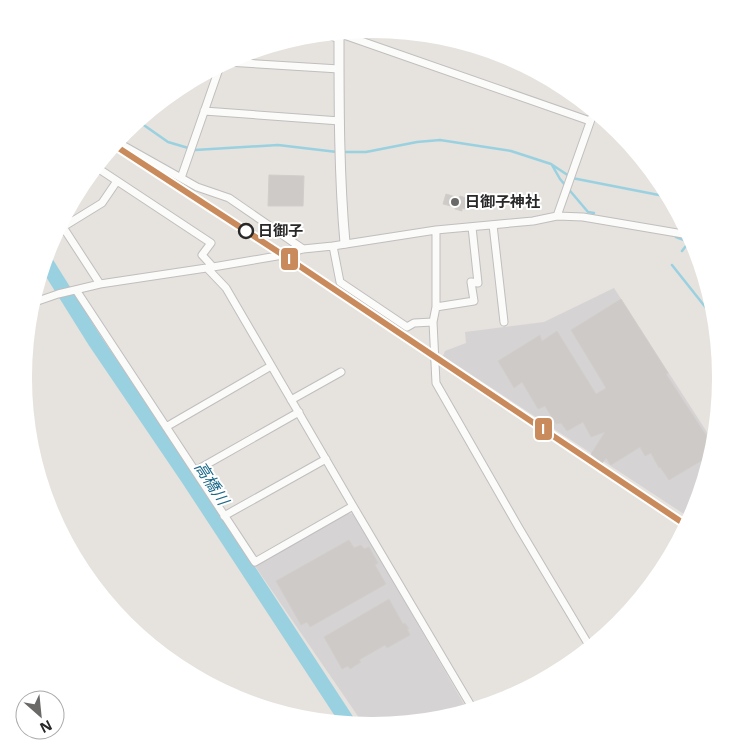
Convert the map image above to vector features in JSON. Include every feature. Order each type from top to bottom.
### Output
[{"type":"street","points":[[354,39],[590,121]]},
{"type":"street","points":[[340,40],[340,146],[345,243]]},
{"type":"street","points":[[244,63],[339,69]]},
{"type":"street","points":[[181,178],[217,76]]},
{"type":"street","points":[[204,112],[340,122]]},
{"type":"street","points":[[557,216],[591,118]]},
{"type":"street","points":[[124,146],[197,187],[230,198],[303,249]]},
{"type":"street","points":[[103,171],[211,244],[202,254],[226,288],[469,702]]},
{"type":"street","points":[[71,221],[102,203],[117,180]]},
{"type":"street","points":[[42,300],[100,284],[283,255],[303,249],[436,230],[533,221],[557,216],[583,217],[679,233]]},
{"type":"street","points":[[493,225],[504,322]]},
{"type":"street","points":[[436,307],[474,302],[471,282],[478,282],[472,227]]},
{"type":"street","points":[[436,230],[436,307],[433,322],[436,383],[586,641]]},
{"type":"street","points":[[66,232],[100,284]]},
{"type":"street","points":[[333,246],[340,282],[406,327],[433,322]]},
{"type":"street","points":[[74,290],[255,562],[353,506]]},
{"type":"street","points":[[166,427],[271,366]]},
{"type":"street","points":[[291,400],[341,372]]},
{"type":"street","points":[[195,471],[298,412]]},
{"type":"street","points":[[224,516],[326,459]]},
{"type":"shaded area","points":[[614,288],[707,432],[700,465],[683,513],[443,356],[445,351],[466,343],[465,332],[544,322]]},
{"type":"shaded area","points":[[347,513],[354,514],[464,704],[416,714],[358,716],[255,566]]},
{"type":"building","points":[[269,175],[304,176],[303,206],[268,206]]},
{"type":"building","name":"日御子神社","points":[[446,194],[466,198],[465,200],[468,201],[465,209],[462,208],[462,211],[443,204]]},
{"type":"building","points":[[621,299],[668,373],[666,374],[706,436],[701,461],[669,480],[659,468],[651,453],[645,456],[640,447],[611,465],[606,458],[602,463],[591,454],[605,432],[591,437],[583,422],[567,431],[561,423],[556,424],[545,406],[538,409],[522,382],[514,388],[498,361],[540,335],[542,341],[557,331],[596,394],[606,388],[571,330]]},
{"type":"building","points":[[349,540],[354,548],[361,545],[364,549],[369,547],[378,563],[375,565],[386,584],[310,627],[307,622],[301,625],[276,581]]},
{"type":"building","points":[[389,599],[403,624],[405,623],[409,629],[407,629],[410,635],[387,648],[385,645],[359,660],[361,662],[350,669],[348,666],[342,669],[324,637]]},
{"type":"waterway","points":[[144,125],[168,142],[195,150],[278,145],[337,152]]},
{"type":"waterway","points":[[343,152],[366,152],[417,142],[440,140],[511,151],[551,164],[572,178],[658,195]]},
{"type":"waterway","points":[[552,165],[560,179],[588,212],[594,213]]},
{"type":"waterway","points":[[676,237],[682,239]]},
{"type":"waterway","points":[[682,251],[685,247]]},
{"type":"waterway","points":[[672,265],[704,305]]},
{"type":"waterway","name":"高橋川","points":[[50,270],[95,341],[188,478],[343,715]]},
{"type":"transit line","name":"I","points":[[121,150],[283,255],[680,521]]},
{"type":"place","name":"日御子神社","points":[[455,202]]},
{"type":"place","name":"日御子","points":[[246,231]]}]
